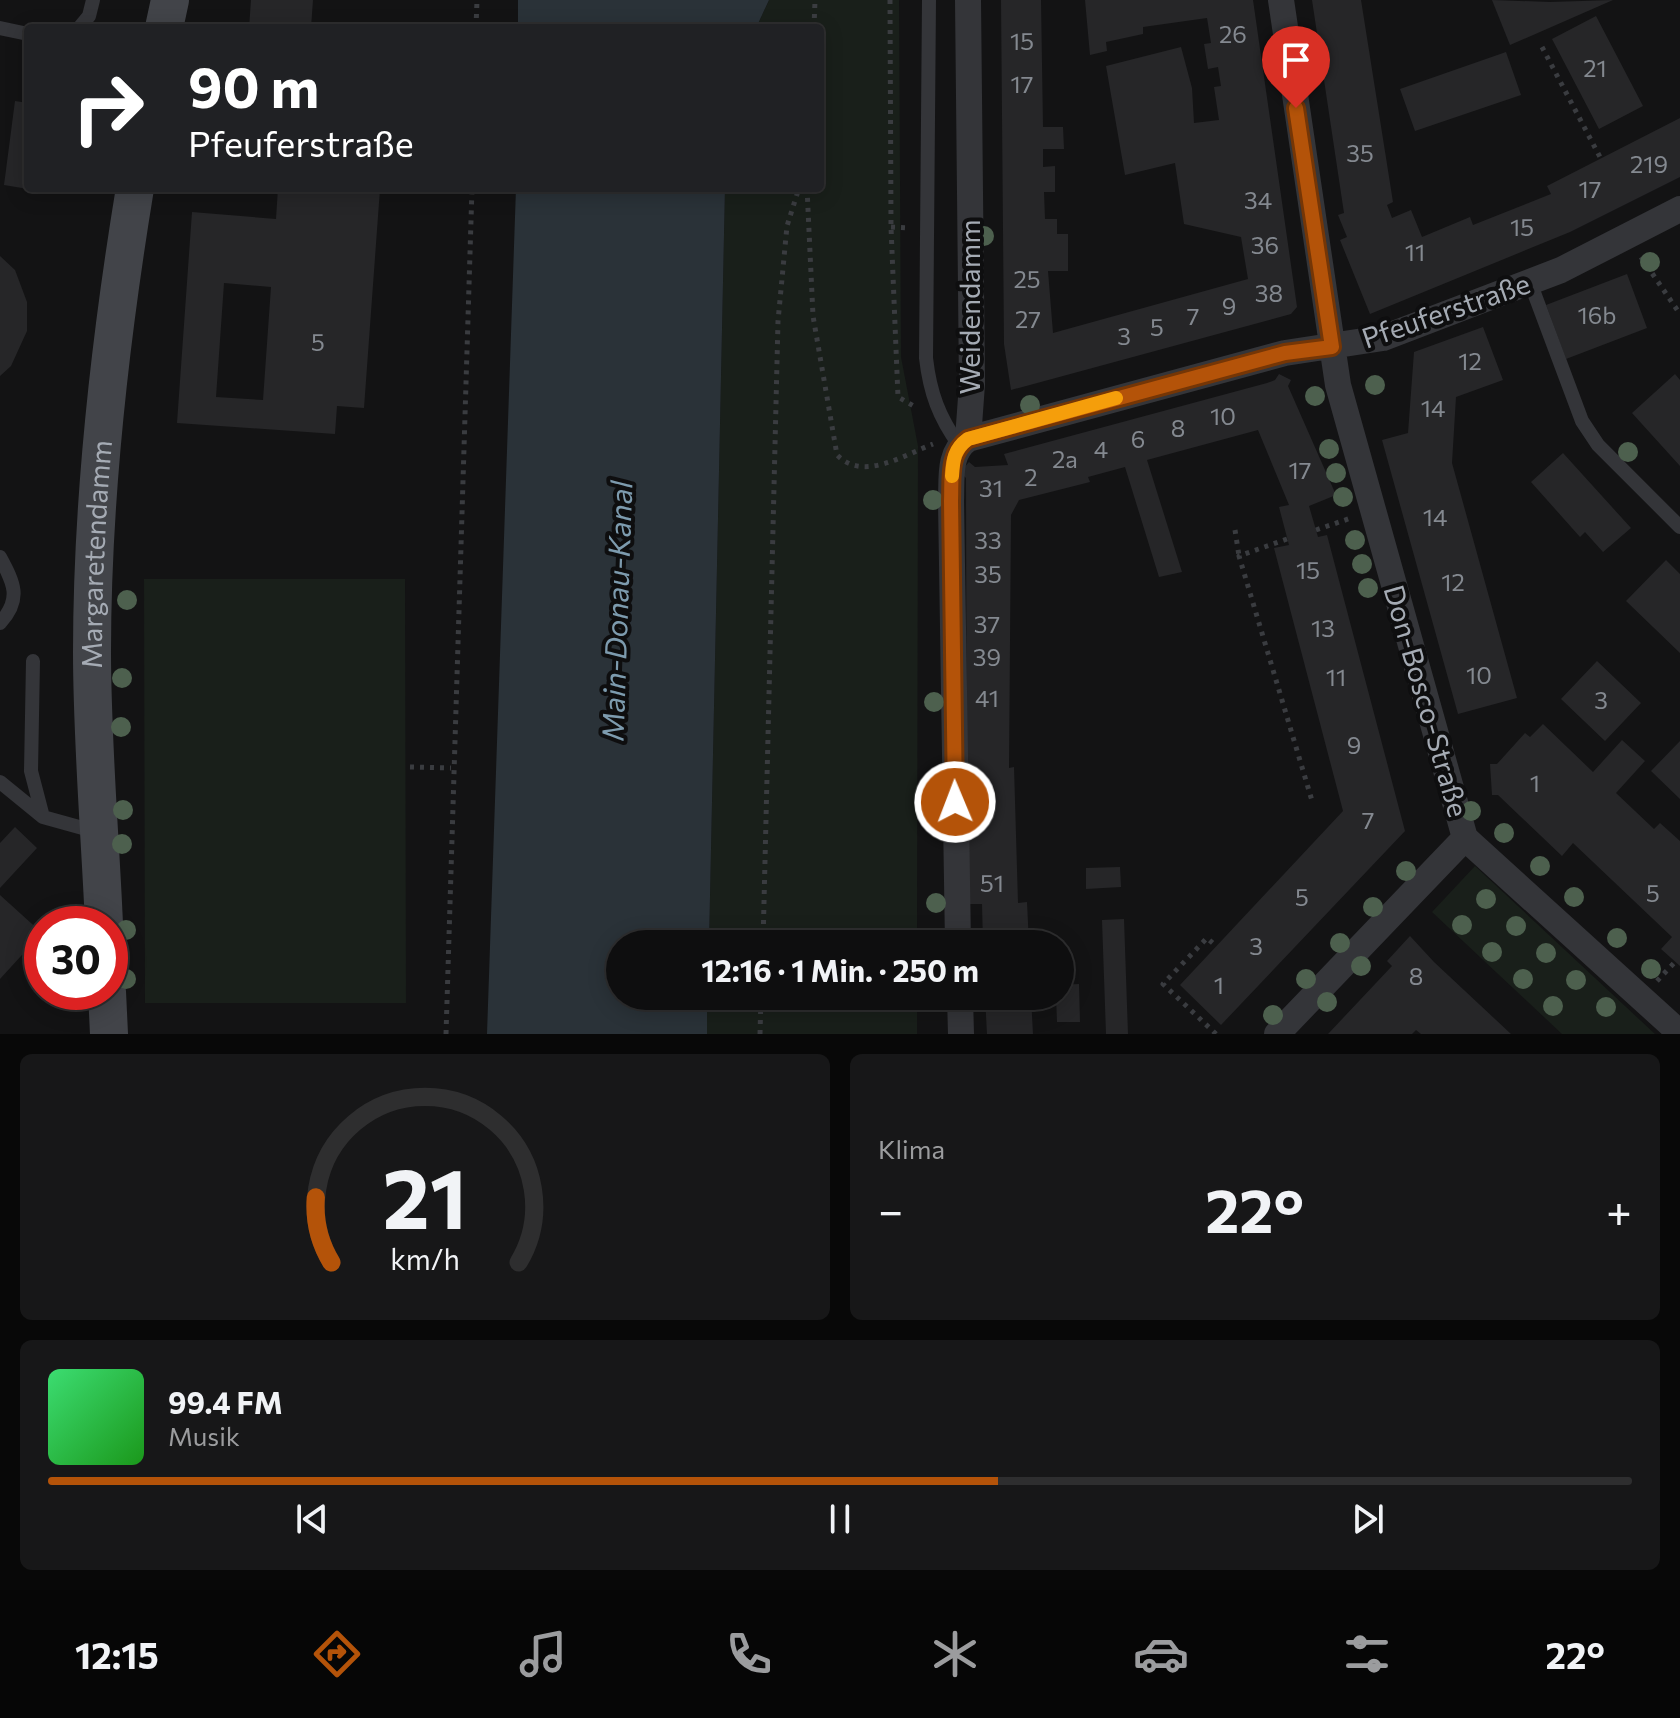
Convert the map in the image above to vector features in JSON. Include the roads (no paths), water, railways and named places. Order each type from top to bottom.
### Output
[{"type":"street","points":[[165,24],[170,0]]},
{"type":"street","name":"Weidendamm","points":[[958,930],[951,501],[953,457],[960,440],[972,384],[968,0]]},
{"type":"street","name":"Don-Bosco-Straße","points":[[1277,1034],[1465,838],[1338,385],[1281,0]]},
{"type":"street","name":"Margaretendamm","points":[[103,906],[92,652],[108,384],[134,192]]},
{"type":"street","name":"Pfeuferstraße","points":[[960,440],[1285,353],[1383,338],[1530,282],[1680,209]]},
{"type":"street","points":[[1465,838],[1680,1033]]},
{"type":"street","points":[[108,1010],[109,1034]]},
{"type":"street","points":[[960,1010],[961,1034]]},
{"type":"lane","points":[[82,24],[89,16],[93,0]]},
{"type":"lane","points":[[929,0],[926,358],[940,419],[960,440]]},
{"type":"lane","points":[[0,28],[24,33]]},
{"type":"lane","points":[[1530,282],[1582,421],[1598,445],[1680,527]]},
{"type":"lane","points":[[0,557],[16,586],[12,609],[0,623]]},
{"type":"lane","points":[[33,661],[31,771],[43,817]]},
{"type":"lane","points":[[0,782],[43,817],[100,832]]},
{"type":"water","points":[[518,0],[769,0],[758,24],[518,24]]},
{"type":"water","name":"Main-Donau-Kanal","points":[[516,192],[725,192],[709,930],[606,930],[606,1010],[707,1010],[707,1034],[487,1034]]}]
